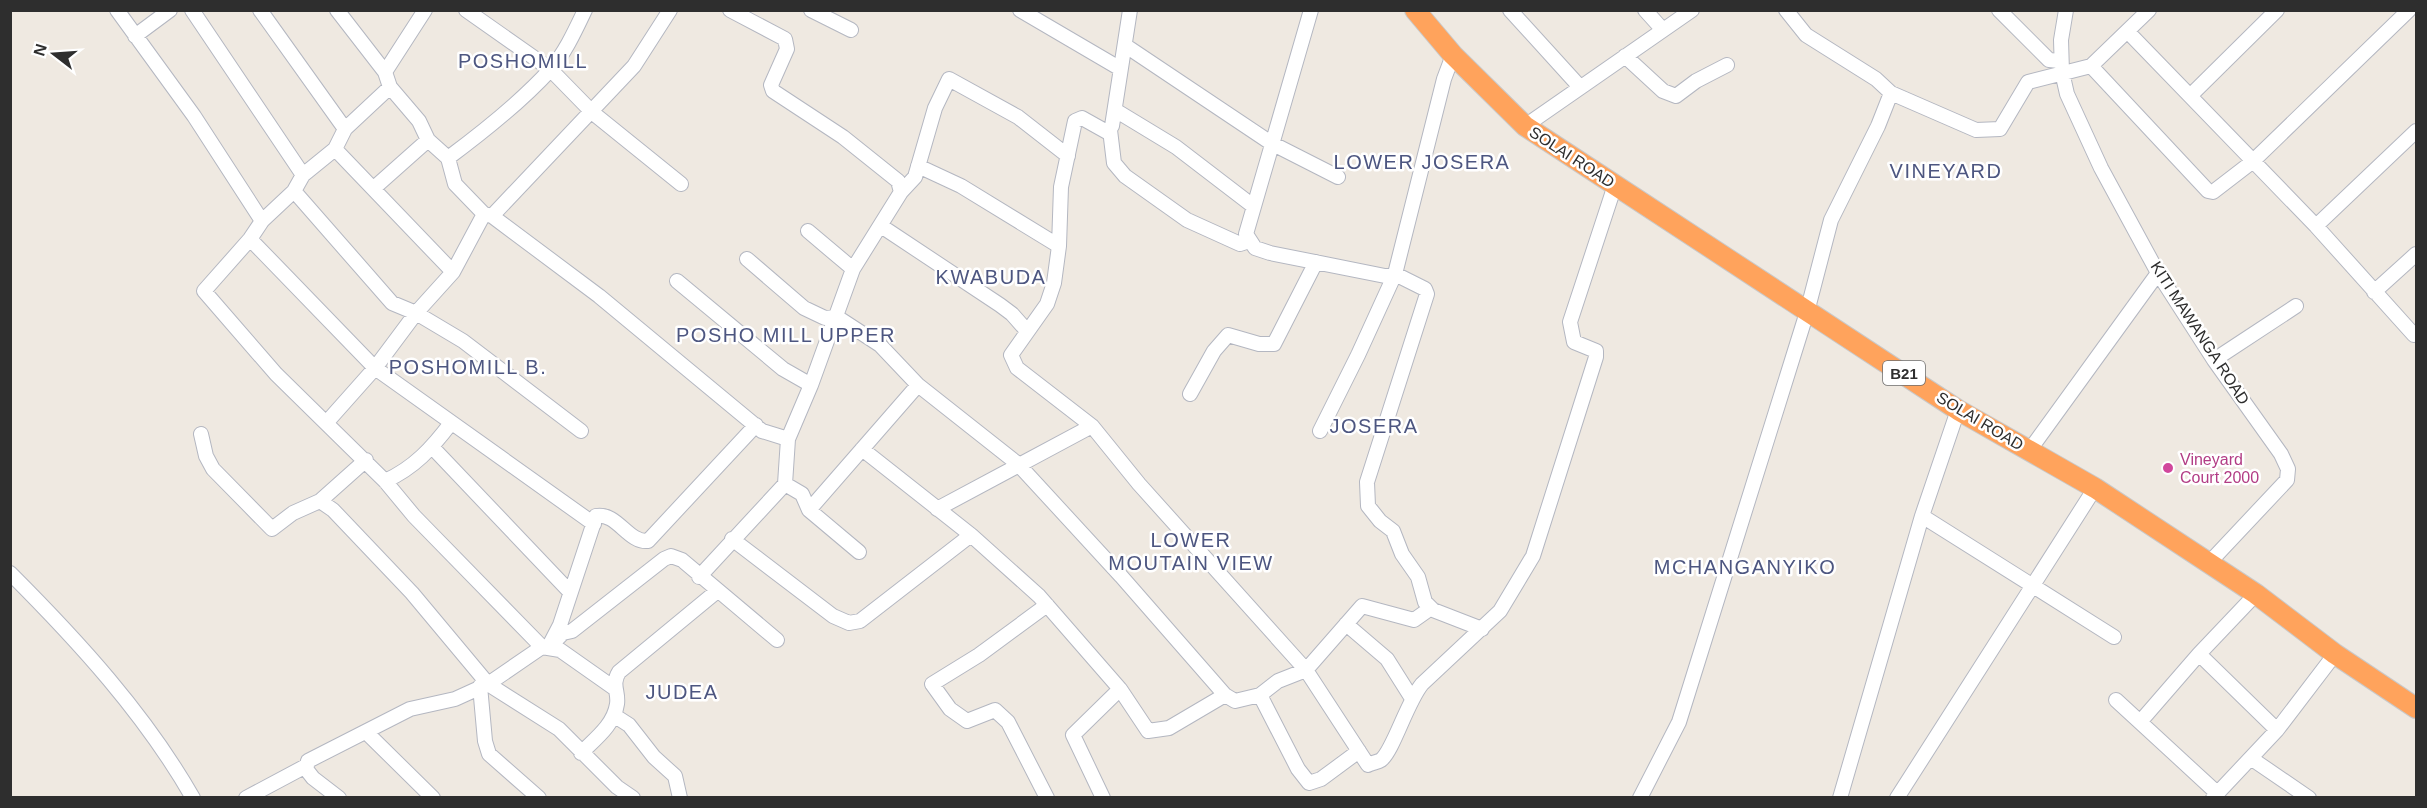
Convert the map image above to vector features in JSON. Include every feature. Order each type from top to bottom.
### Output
[{"type":"highway","name":"SOLAI ROAD","points":[[1415,10],[1453,55],[1525,126],[1958,410],[2095,488],[2256,594],[2335,654],[2416,708]]},
{"type":"street","points":[[117,10],[194,116],[262,220]]},
{"type":"street","points":[[135,36],[170,10]]},
{"type":"street","points":[[192,10],[303,175]]},
{"type":"street","points":[[260,10],[345,129]]},
{"type":"street","points":[[337,10],[385,72],[390,87],[419,120],[428,140],[448,158],[455,183],[488,215],[599,296],[756,425],[772,436],[788,439]]},
{"type":"street","points":[[385,72],[425,10]]},
{"type":"street","points":[[466,10],[483,16],[550,69],[592,113],[681,184]]},
{"type":"street","points":[[448,158],[482,133],[550,69],[573,35],[585,10]]},
{"type":"street","points":[[327,422],[375,368],[416,313],[453,272],[488,215],[592,113],[634,66],[670,10]]},
{"type":"street","points":[[729,10],[785,39],[787,49],[771,85],[773,91],[852,144],[898,181],[901,192]]},
{"type":"street","points":[[811,10],[851,30]]},
{"type":"street","points":[[1020,10],[1119,68]]},
{"type":"street","points":[[1130,10],[1126,46],[1119,68],[1115,110],[1110,130],[1114,163],[1125,176],[1187,220],[1240,243],[1249,241]]},
{"type":"street","points":[[1311,10],[1246,234],[1255,248],[1270,253],[1385,276],[1395,274],[1425,289],[1427,294],[1367,482],[1366,496],[1372,513],[1393,531],[1402,554],[1418,577],[1425,602],[1431,608],[1482,629]]},
{"type":"street","points":[[1510,10],[1580,87]]},
{"type":"street","points":[[1645,10],[1663,30]]},
{"type":"street","points":[[1525,126],[1692,10]]},
{"type":"street","points":[[1786,10],[1806,35],[1876,79],[1891,93],[1976,130],[2000,129],[2028,82],[2061,67],[2091,66],[2149,10]]},
{"type":"street","points":[[1999,10],[2049,60],[2061,67]]},
{"type":"street","name":"KITI MAWANGA ROAD","points":[[2066,10],[2061,67],[2067,94],[2101,168],[2158,273],[2214,360],[2281,454],[2288,469],[2287,480],[2208,564]]},
{"type":"street","points":[[2191,95],[2277,10]]},
{"type":"street","points":[[2091,66],[2208,191],[2213,192],[2252,162],[2409,10]]},
{"type":"street","points":[[2128,32],[2316,226],[2414,335]]},
{"type":"street","points":[[1126,46],[1271,143],[1338,177]]},
{"type":"street","points":[[1320,431],[1395,274],[1444,79],[1453,55]]},
{"type":"street","points":[[1624,56],[1663,91],[1676,96],[1696,81],[1727,65]]},
{"type":"street","points":[[699,577],[732,538],[784,484],[788,439],[811,386],[853,269],[901,192],[914,180],[936,108],[949,79],[1018,117],[1068,156]]},
{"type":"street","points":[[390,87],[345,129],[334,149],[303,175],[294,191],[262,220],[250,239],[204,291],[276,374],[366,460],[414,516],[545,648],[560,650],[614,688]]},
{"type":"street","points":[[1640,798],[1679,722],[1807,312],[1831,220],[1878,126],[1891,93]]},
{"type":"street","points":[[1115,110],[1176,147],[1253,206]]},
{"type":"street","points":[[1110,130],[1103,130],[1078,118],[1061,188],[1059,246],[1054,284],[1047,304],[1011,355],[1017,368],[1092,426],[1139,484],[1306,670],[1368,765],[1381,760],[1389,750],[1411,697],[1482,629],[1509,599],[1533,556],[1596,357],[1596,351],[1574,342],[1570,322],[1615,185]]},
{"type":"street","points":[[2316,226],[2416,131]]},
{"type":"street","points":[[374,188],[428,140]]},
{"type":"street","points":[[334,149],[453,272]]},
{"type":"street","points":[[918,166],[961,186],[1059,246]]},
{"type":"street","points":[[294,191],[392,303],[416,313],[463,341],[581,431]]},
{"type":"street","points":[[881,226],[1000,305],[1027,331]]},
{"type":"street","points":[[808,231],[853,269]]},
{"type":"street","points":[[250,239],[375,368],[594,524]]},
{"type":"street","points":[[2374,292],[2416,254]]},
{"type":"street","points":[[747,259],[804,308],[825,318],[837,317],[880,345],[918,385],[1018,464],[1225,695],[1235,700],[1260,695],[1278,681],[1306,670],[1362,606],[1414,620],[1431,608]]},
{"type":"street","points":[[1190,394],[1214,351],[1228,335],[1259,344],[1274,344],[1316,262]]},
{"type":"street","points":[[2029,451],[2158,273]]},
{"type":"street","points":[[677,281],[783,369],[811,386]]},
{"type":"street","points":[[2214,360],[2296,306]]},
{"type":"street","points":[[809,510],[918,385]]},
{"type":"street","points":[[1840,798],[1922,516],[1958,410]]},
{"type":"street","points":[[385,481],[405,472],[432,448],[451,423]]},
{"type":"street","points":[[545,648],[560,625],[596,516],[607,516],[639,540],[648,541],[756,425]]},
{"type":"street","points":[[937,509],[1092,426]]},
{"type":"street","points":[[201,434],[206,456],[213,468],[272,529],[293,513],[320,501],[366,460]]},
{"type":"street","points":[[432,448],[570,592]]},
{"type":"street","points":[[862,449],[971,535],[1047,605],[1120,689],[1148,731],[1169,728],[1225,695]]},
{"type":"street","points":[[784,484],[802,494],[809,510],[859,552]]},
{"type":"street","points":[[1897,798],[2031,584],[2095,488]]},
{"type":"street","points":[[320,501],[333,510],[412,593],[484,685],[559,729],[613,792],[633,798]]},
{"type":"street","points":[[1922,516],[2114,637]]},
{"type":"street","points":[[732,538],[833,616],[849,623],[860,621],[971,535]]},
{"type":"street","points":[[246,798],[306,766],[308,761],[367,733],[410,709],[455,699],[484,685],[545,648],[563,633],[572,632],[663,559],[676,557],[777,640]]},
{"type":"street","points":[[10,573],[60,622],[125,699],[193,798]]},
{"type":"street","points":[[581,753],[615,716],[618,701],[614,688],[619,672],[716,592]]},
{"type":"street","points":[[2140,722],[2199,654],[2256,594]]},
{"type":"street","points":[[1047,605],[979,656],[932,684],[951,709],[967,721],[995,710],[1008,722],[1047,798]]},
{"type":"street","points":[[1346,624],[1387,659],[1411,697]]},
{"type":"street","points":[[2199,654],[2277,730]]},
{"type":"street","points":[[2116,700],[2215,795],[2252,759],[2277,730],[2335,654]]},
{"type":"street","points":[[484,685],[485,741],[489,754],[539,798]]},
{"type":"street","points":[[1100,796],[1073,735],[1120,689]]},
{"type":"street","points":[[1260,695],[1298,769],[1309,783],[1321,779],[1359,751]]},
{"type":"street","points":[[615,716],[629,725],[654,757],[675,776],[680,798]]},
{"type":"street","points":[[367,733],[433,798]]},
{"type":"street","points":[[2252,759],[2308,798]]},
{"type":"street","points":[[306,766],[313,778],[339,798]]},
{"type":"place","name":"Vineyard Court 2000","points":[[2168,468]]},
{"type":"district","name":"POSHOMILL","points":[[523,61]]},
{"type":"district","name":"LOWER JOSERA","points":[[1422,162]]},
{"type":"district","name":"VINEYARD","points":[[1946,171]]},
{"type":"district","name":"KWABUDA","points":[[991,277]]},
{"type":"district","name":"POSHO MILL UPPER","points":[[786,335]]},
{"type":"district","name":"POSHOMILL B.","points":[[468,367]]},
{"type":"district","name":"JOSERA","points":[[1374,426]]},
{"type":"district","name":"LOWER MOUTAIN VIEW","points":[[1191,552]]},
{"type":"district","name":"MCHANGANYIKO","points":[[1745,567]]},
{"type":"district","name":"JUDEA","points":[[682,692]]}]
